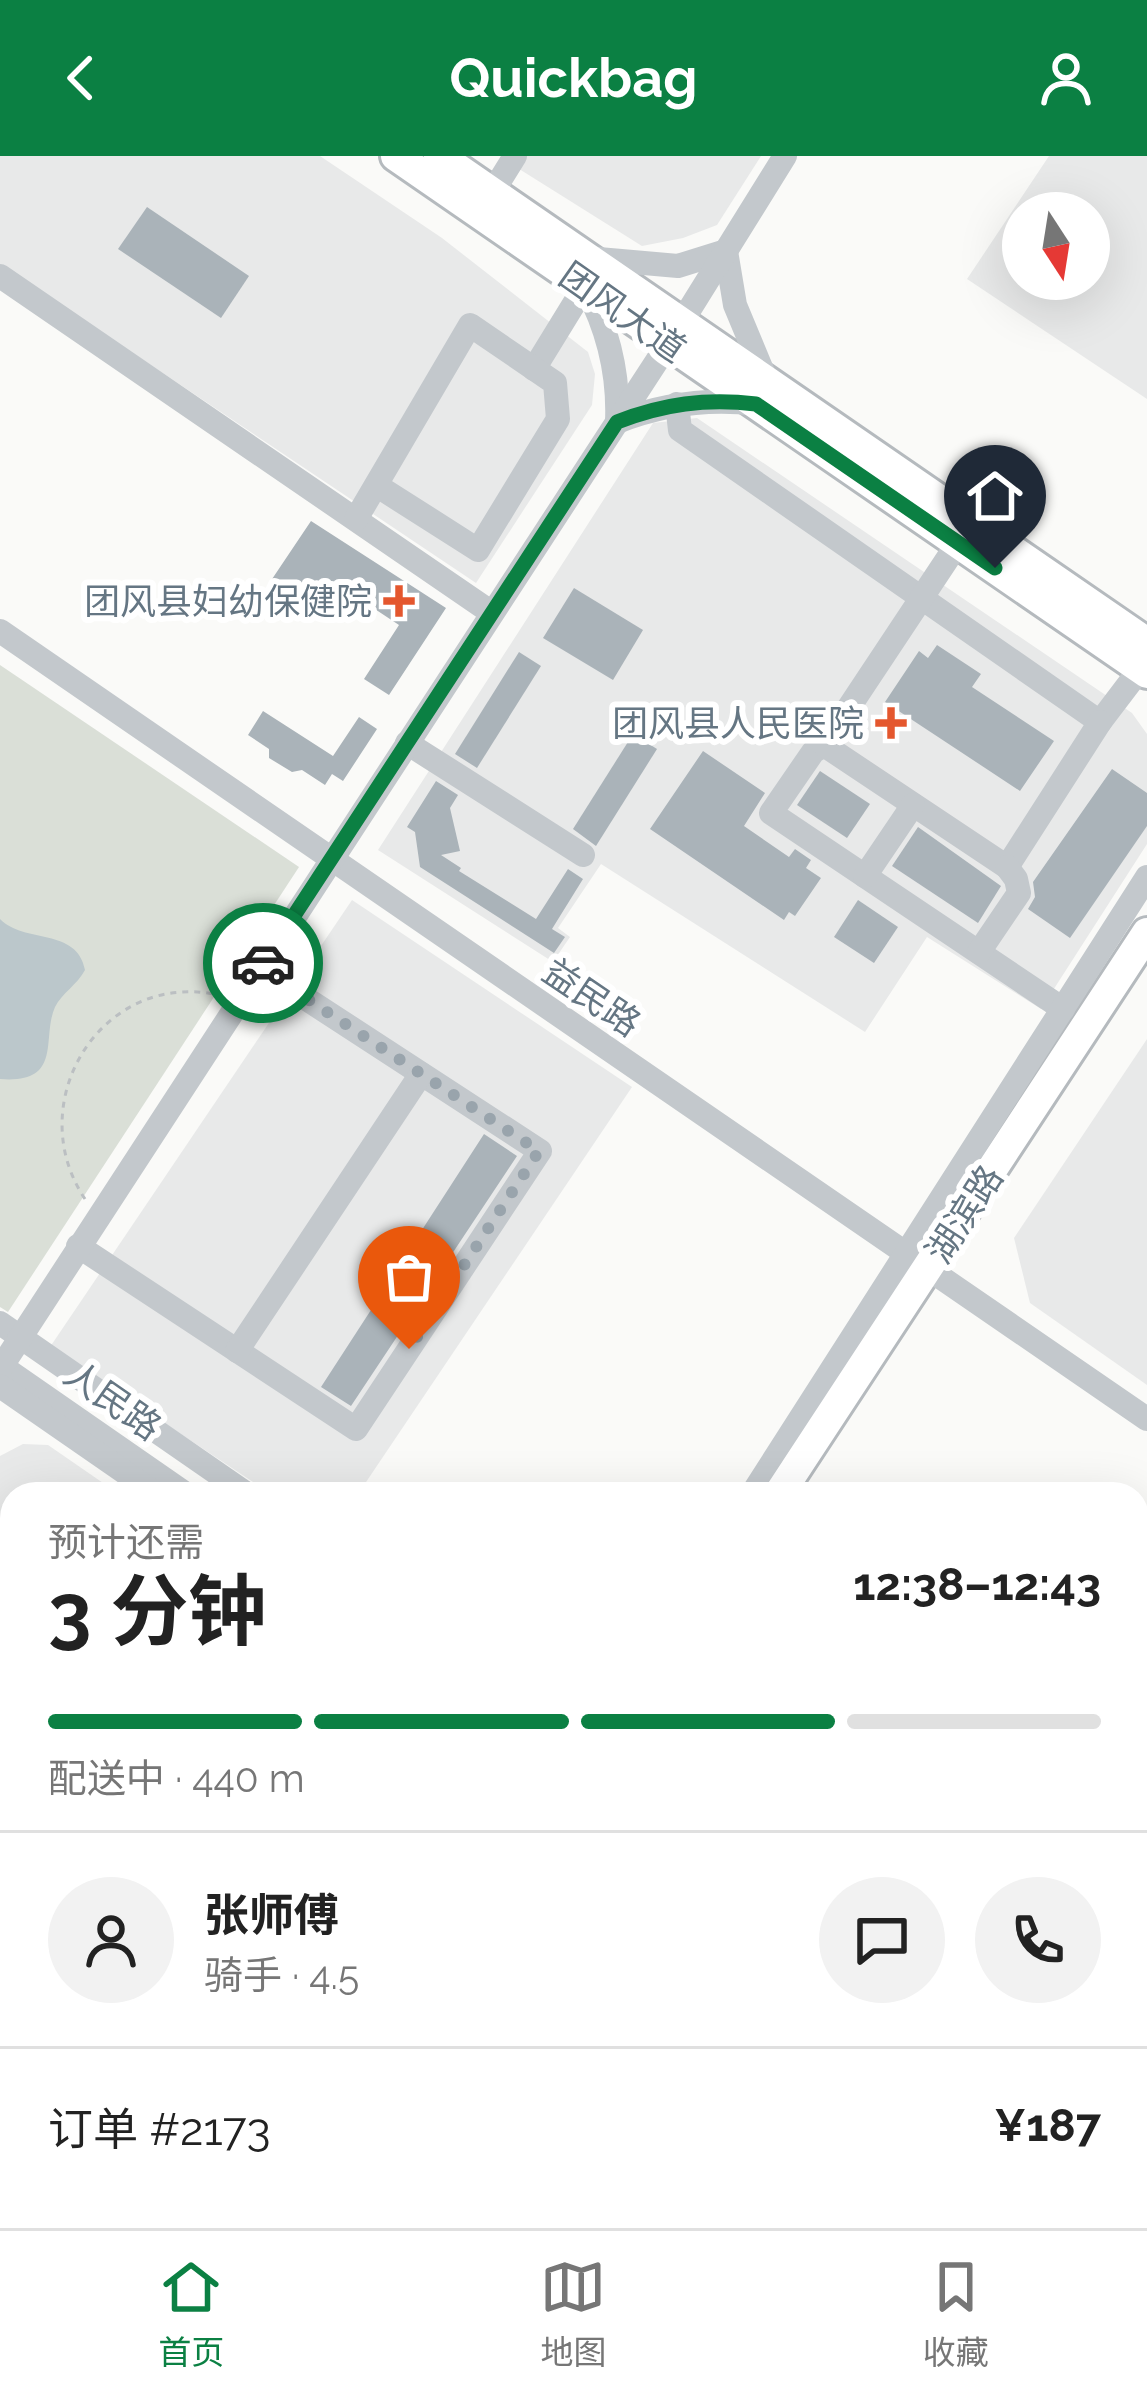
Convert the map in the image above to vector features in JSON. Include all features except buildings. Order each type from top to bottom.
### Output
[{"type":"main road","name":"团风大道","points":[[396,156],[586,272],[1145,661]]},
{"type":"main road","name":"团风大道","points":[[439,156],[492,193],[586,272]]},
{"type":"main road","name":"团风大道","points":[[761,393],[958,543],[1145,661]]},
{"type":"main road","name":"湖滨路","points":[[787,1482],[1147,932]]},
{"type":"main road","name":"湖滨路","points":[[807,1482],[925,1268],[1147,964]]},
{"type":"street","points":[[492,193],[515,156]]},
{"type":"street","points":[[0,1367],[10,1330],[78,1246],[675,333],[785,156]]},
{"type":"street","points":[[586,272],[678,266],[726,251]]},
{"type":"street","points":[[617,422],[677,404],[761,393],[735,305],[726,251]]},
{"type":"street","points":[[534,369],[586,272]]},
{"type":"street","points":[[586,272],[610,345],[617,422]]},
{"type":"street","points":[[0,276],[492,613]]},
{"type":"street","points":[[356,520],[376,485],[470,325],[555,383],[558,419],[478,550],[376,485]]},
{"type":"street","points":[[677,404],[680,430],[1100,722]]},
{"type":"street","points":[[958,543],[824,745],[813,752],[771,813],[1063,1009]]},
{"type":"street","name":"益民路","points":[[0,632],[1147,1419]]},
{"type":"street","points":[[1006,867],[1145,661]]},
{"type":"street","points":[[407,743],[583,855]]},
{"type":"street","points":[[824,745],[1006,867],[1016,879],[1019,893],[979,952]]},
{"type":"street","points":[[865,876],[914,805]]},
{"type":"street","points":[[761,1482],[925,1268],[1063,1009],[1147,878]]},
{"type":"street","points":[[78,1246],[356,1429],[526,1171],[539,1151],[260,968]]},
{"type":"street","points":[[238,1351],[421,1074]]},
{"type":"street","points":[[10,1330],[230,1482]]},
{"type":"street","name":"人民路","points":[[0,1367],[168,1482]]},
{"type":"street","name":"人民路","points":[[0,1386],[139,1482]]},
{"type":"path","points":[[99,1214],[76,1186],[61,1140],[63,1094],[83,1051],[107,1025],[159,996],[200,992],[238,1002]]},
{"type":"shaded area","points":[[0,156],[320,156],[442,238],[588,352],[595,374],[592,405],[476,583],[0,264]]},
{"type":"shaded area","points":[[522,156],[761,156],[717,225],[642,246],[516,167]]},
{"type":"shaded area","points":[[1049,156],[1147,156],[1147,399],[967,279],[1002,226],[1002,300],[1110,300],[1110,192],[1025,192]]},
{"type":"shaded area","name":"团风县人民医院","points":[[697,418],[1132,713],[1147,734],[1147,844],[1041,1009],[927,937],[865,1032],[601,864],[558,928],[570,937],[553,962],[378,850],[653,423]]},
{"type":"shaded area","points":[[0,665],[299,867],[8,1312],[0,1307]]},
{"type":"shaded area","points":[[352,900],[632,1087],[366,1482],[253,1482],[50,1347]]},
{"type":"shaded area","points":[[0,919],[10,927],[72,947],[85,970],[55,1007],[42,1067],[20,1079],[0,1079]]},
{"type":"shaded area","points":[[1147,1039],[1147,1385],[1030,1303],[1014,1238]]},
{"type":"shaded area","points":[[23,1444],[48,1445],[102,1482],[0,1482],[0,1456]]},
{"type":"way so far","points":[[263,963],[260,968],[539,1151],[409,1349]]},
{"type":"place","name":"团风县妇幼保健院","points":[[399,601]]},
{"type":"place","name":"团风县人民医院","points":[[891,723]]},
{"type":"route","points":[[263,963],[617,422],[677,404],[716,400],[756,404],[995,568]]}]
